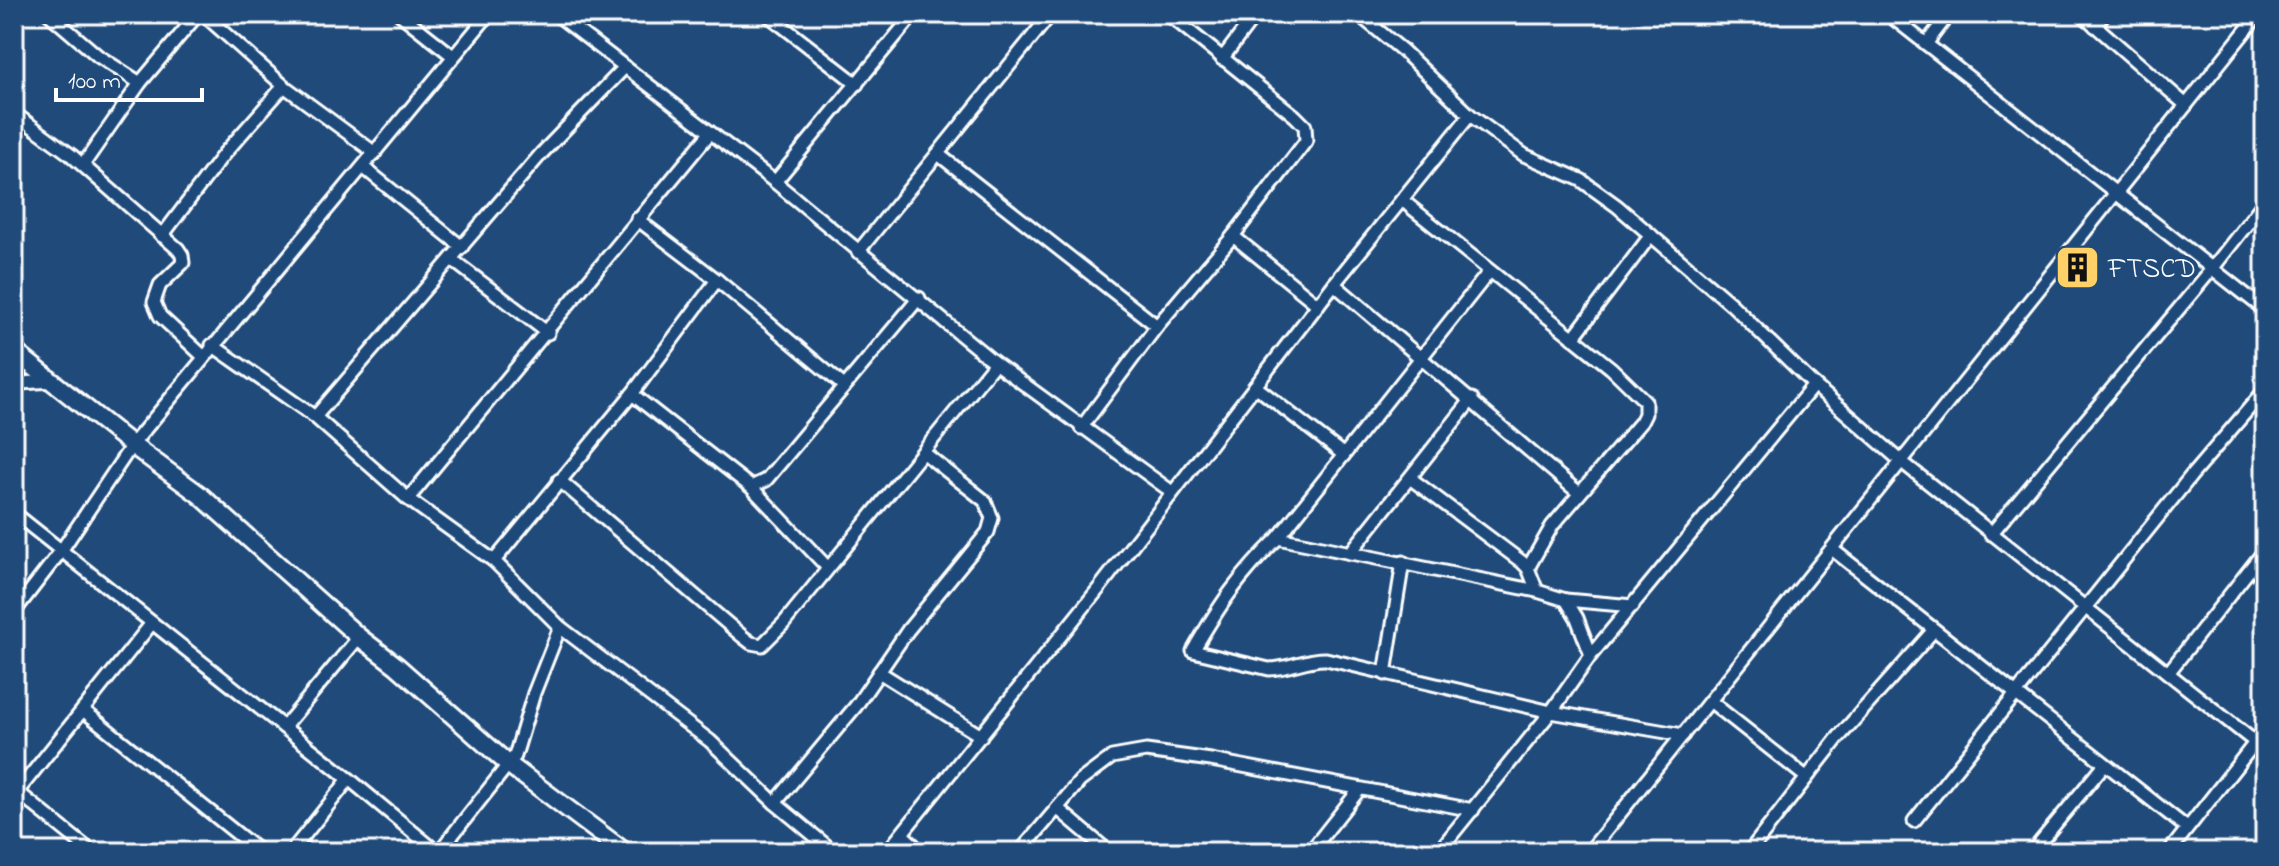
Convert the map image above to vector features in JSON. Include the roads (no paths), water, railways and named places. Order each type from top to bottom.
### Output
[{"type":"street","points":[[49,14],[98,56],[140,83]]},
{"type":"street","points":[[83,165],[140,83],[201,14],[284,86],[375,153]]},
{"type":"street","points":[[400,14],[453,56]]},
{"type":"street","points":[[14,612],[61,551],[132,445],[489,14]]},
{"type":"street","points":[[556,14],[775,182],[995,363],[1172,492]]},
{"type":"street","points":[[767,14],[857,84]]},
{"type":"street","points":[[775,182],[914,14]]},
{"type":"street","points":[[858,252],[1051,14]]},
{"type":"street","points":[[1081,428],[1157,326],[1304,147],[1305,126],[1295,116],[1168,14]]},
{"type":"street","points":[[1222,59],[1256,14]]},
{"type":"street","points":[[1358,14],[1402,50],[1470,115],[1524,155],[1597,189],[1732,305],[1814,385],[1902,462],[2260,746]]},
{"type":"street","points":[[1888,14],[2265,310]]},
{"type":"street","points":[[1926,44],[1949,14]]},
{"type":"street","points":[[2082,14],[2186,105]]},
{"type":"street","points":[[2095,26],[2104,14]]},
{"type":"street","points":[[1589,852],[2259,14]]},
{"type":"street","points":[[315,417],[541,154],[624,68]]},
{"type":"street","points":[[162,236],[223,155],[284,86]]},
{"type":"street","points":[[14,113],[83,165],[178,249],[183,263],[160,285],[155,294],[156,309],[203,356]]},
{"type":"street","points":[[887,852],[1470,115]]},
{"type":"street","points":[[408,499],[710,133]]},
{"type":"street","points":[[938,154],[1157,326]]},
{"type":"street","points":[[363,167],[462,247]]},
{"type":"street","points":[[1402,200],[1639,393],[1646,408],[1641,422],[1543,538],[1528,568]]},
{"type":"street","points":[[1991,534],[2265,201]]},
{"type":"street","points":[[637,219],[717,280],[844,386]]},
{"type":"street","points":[[1573,338],[1651,235]]},
{"type":"street","points":[[1233,236],[1318,305]]},
{"type":"street","points":[[451,259],[548,333]]},
{"type":"street","points":[[1489,272],[1278,538],[1221,601],[1193,651],[1257,668],[1282,669],[1315,658],[1551,712],[1683,735]]},
{"type":"street","points":[[494,561],[632,394],[717,280]]},
{"type":"street","points":[[1334,284],[1579,493]]},
{"type":"street","points":[[751,487],[763,484],[919,298]]},
{"type":"street","points":[[212,345],[315,417],[408,499],[494,561],[560,627],[710,741],[775,803],[834,852]]},
{"type":"street","points":[[14,351],[200,495],[508,764],[625,852]]},
{"type":"street","points":[[559,480],[751,643],[765,643],[995,363]]},
{"type":"street","points":[[14,380],[21,383],[54,381]]},
{"type":"street","points":[[1438,852],[1551,712],[1591,655],[1814,385]]},
{"type":"street","points":[[1255,386],[1344,455]]},
{"type":"street","points":[[1914,821],[2191,476],[2265,390]]},
{"type":"street","points":[[632,394],[751,487],[828,568]]},
{"type":"street","points":[[1350,553],[1472,399]]},
{"type":"street","points":[[775,803],[856,706],[908,630],[988,532],[992,518],[985,501],[923,452]]},
{"type":"street","points":[[1410,478],[1528,568],[1537,591]]},
{"type":"street","points":[[14,513],[438,852],[519,748],[534,693],[560,627]]},
{"type":"street","points":[[1278,538],[1403,562],[1566,600],[1633,606]]},
{"type":"street","points":[[1833,550],[2187,828]]},
{"type":"street","points":[[2168,673],[2265,550]]},
{"type":"street","points":[[1385,674],[1403,562]]},
{"type":"street","points":[[1566,600],[1577,618],[1591,655]]},
{"type":"street","points":[[92,852],[15,792],[152,623]]},
{"type":"street","points":[[1749,852],[1806,777],[1934,630]]},
{"type":"street","points":[[284,727],[359,637]]},
{"type":"street","points":[[879,672],[981,736]]},
{"type":"street","points":[[1710,701],[1806,777]]},
{"type":"street","points":[[83,710],[260,852]]},
{"type":"street","points":[[2169,852],[2260,746],[2265,730]]},
{"type":"street","points":[[1020,852],[1080,781],[1112,757],[1146,751],[1211,760],[1473,810]]},
{"type":"street","points":[[2032,852],[2104,765]]},
{"type":"street","points":[[291,852],[349,779]]},
{"type":"street","points":[[1310,852],[1359,790]]},
{"type":"street","points":[[1057,808],[1109,852]]},
{"type":"street","points":[[903,835],[921,852]]},
{"type":"place","name":"FTSCD","points":[[2077,267]]}]
